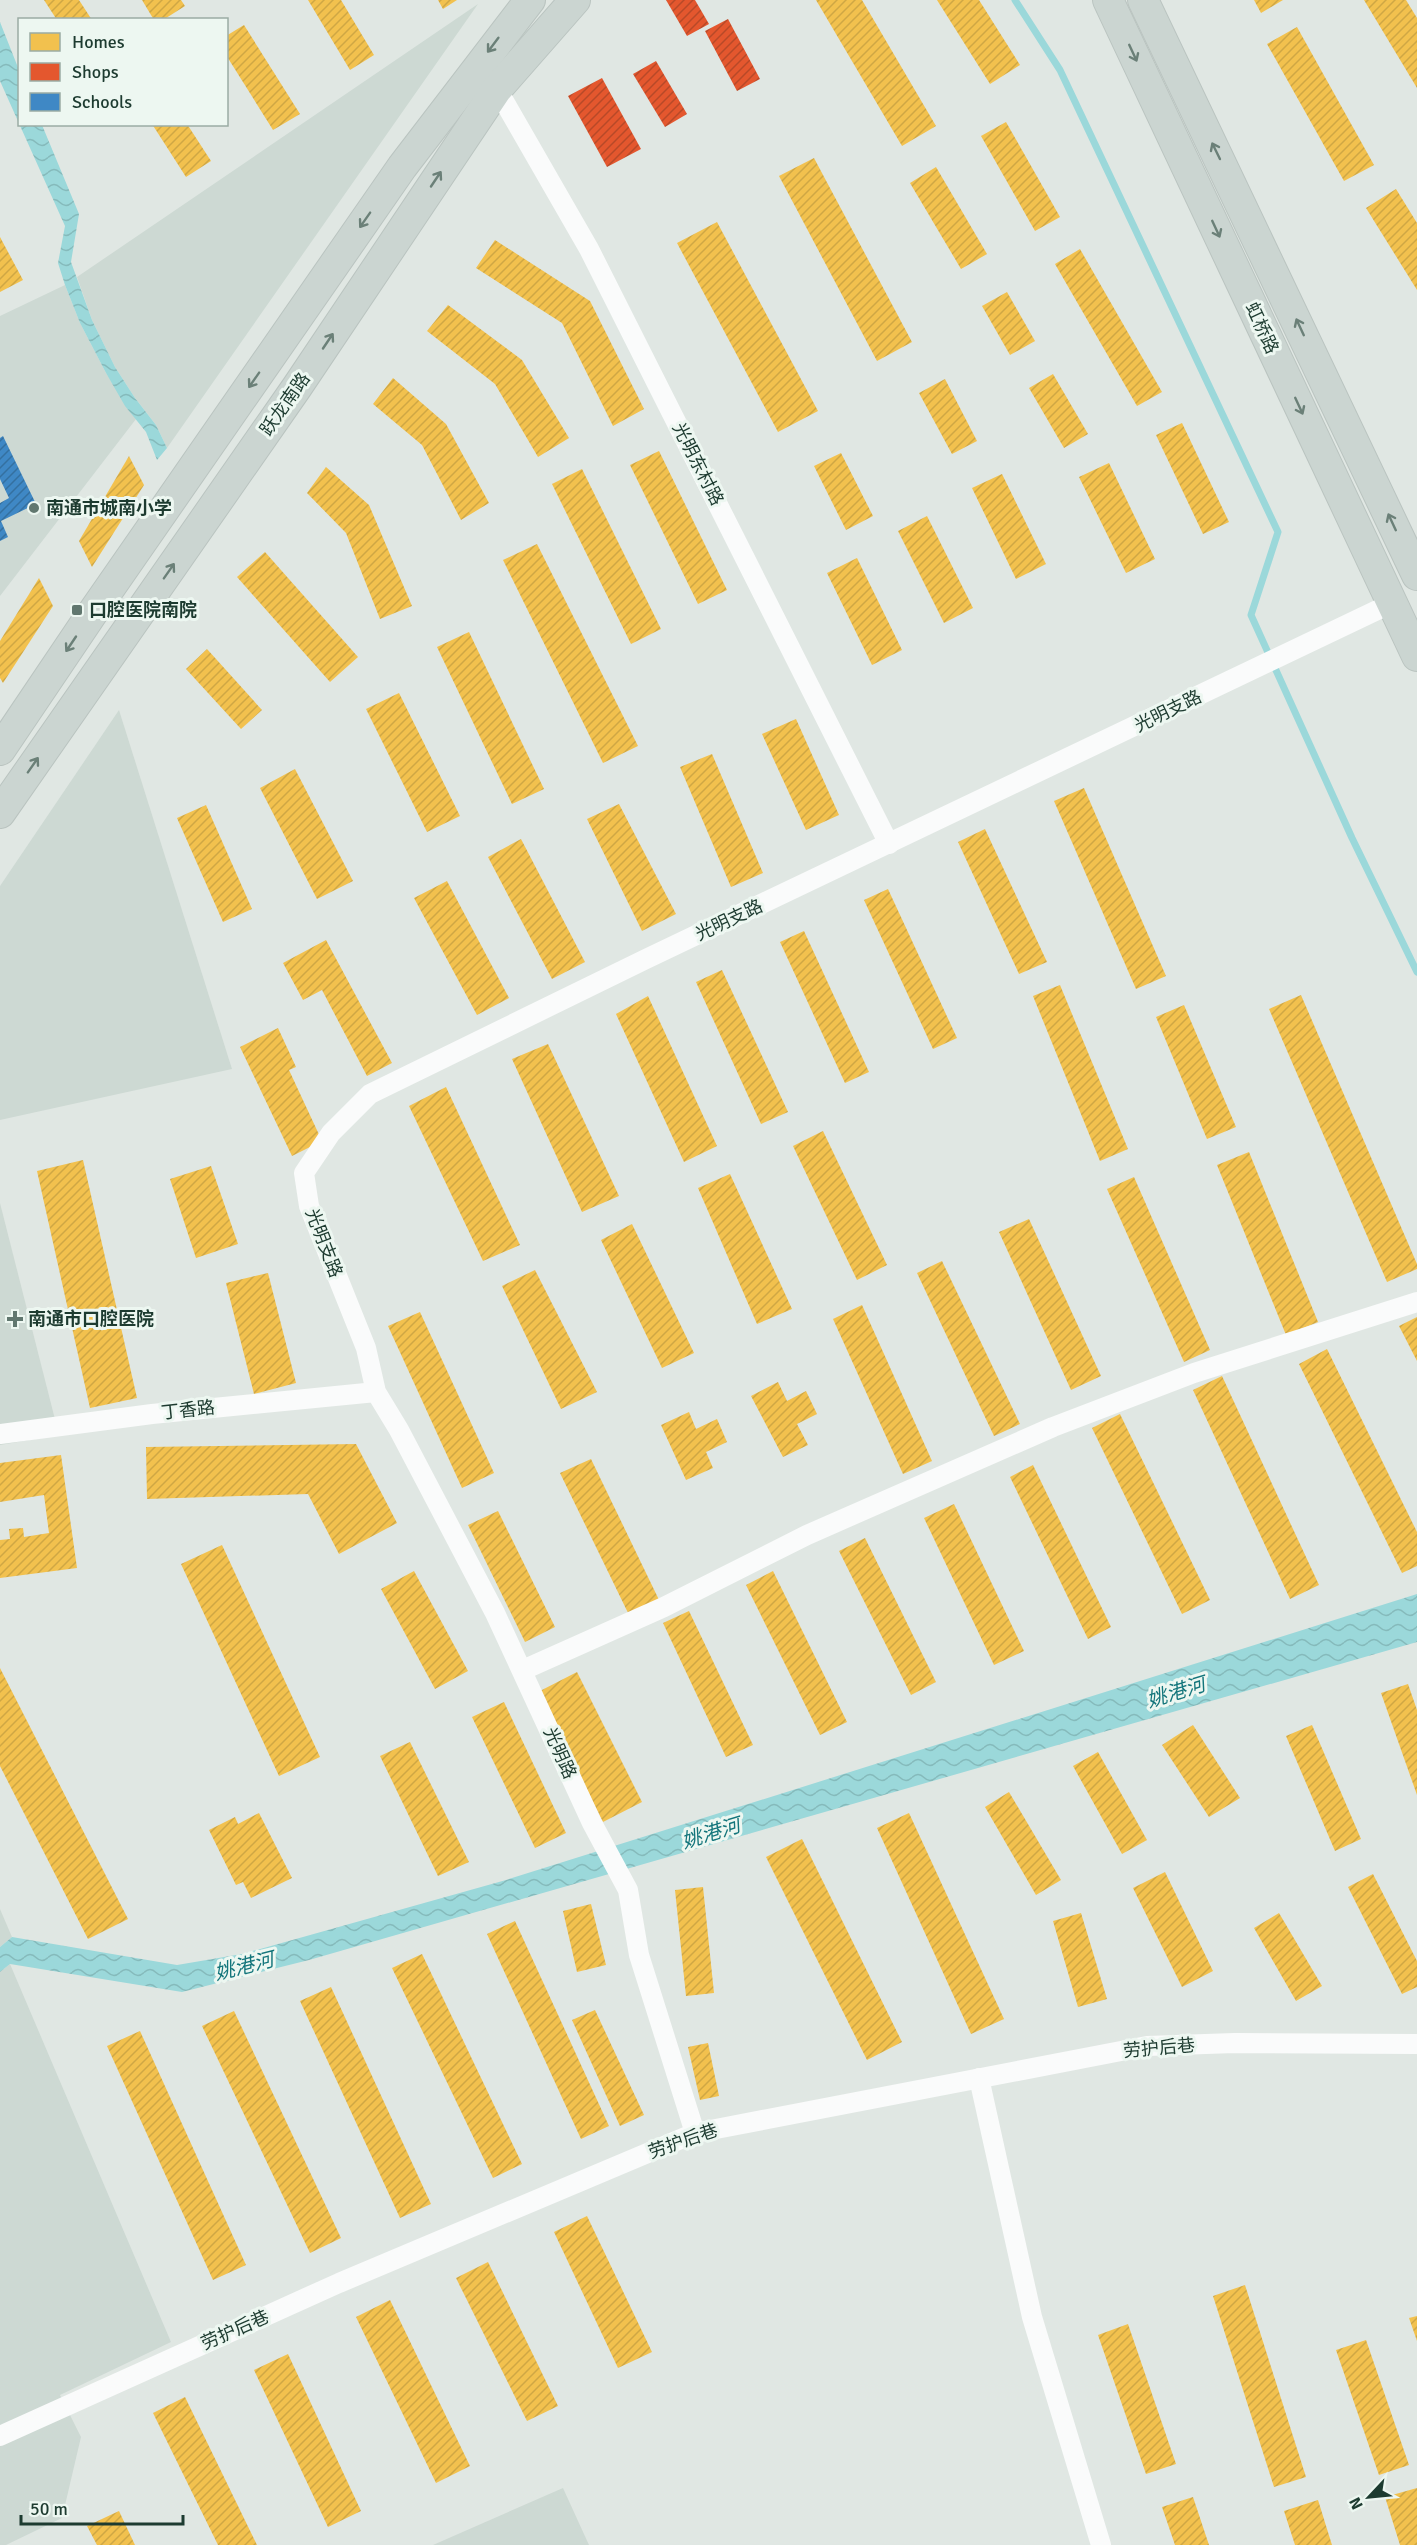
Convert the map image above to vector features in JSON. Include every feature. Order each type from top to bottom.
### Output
[{"type":"main road","points":[[0,750],[402,167],[530,0]]},
{"type":"main road","name":"跃龙南路","points":[[0,813],[297,387],[497,89],[575,0]]},
{"type":"main road","name":"虹桥路","points":[[1108,0],[1417,656]]},
{"type":"main road","name":"虹桥路","points":[[1143,0],[1417,575]]},
{"type":"street","name":"光明东村路","points":[[497,89],[589,249],[889,844]]},
{"type":"street","name":"光明支路","points":[[376,1392],[366,1348],[309,1206],[304,1173],[331,1133],[370,1094],[1392,603]]},
{"type":"street","points":[[523,1670],[664,1608],[807,1535],[1053,1427],[1194,1373],[1417,1302]]},
{"type":"street","name":"丁香路","points":[[0,1434],[152,1414],[376,1392]]},
{"type":"street","name":"光明路","points":[[376,1392],[409,1450],[523,1670],[598,1835],[628,1890],[639,1955],[695,2133]]},
{"type":"street","name":"劳护后巷","points":[[0,2436],[350,2278],[695,2133],[1147,2046],[1235,2043],[1417,2044]]},
{"type":"street","points":[[979,2078],[1032,2317],[1101,2545]]},
{"type":"shaded area","points":[[478,4],[167,448],[156,425],[115,367],[92,320],[77,277]]},
{"type":"shaded area","name":"南通市城南小学","points":[[65,285],[80,323],[106,373],[136,419],[0,596],[0,316]]},
{"type":"shaded area","points":[[119,710],[232,1069],[0,1120],[0,886]]},
{"type":"shaded area","name":"南通市口腔医院","points":[[0,1203],[59,1435],[0,1445]]},
{"type":"shaded area","points":[[0,1909],[12,1937],[0,1947]]},
{"type":"shaded area","points":[[10,1964],[171,2342],[60,2395],[81,2437],[62,2518],[6,2545],[0,2545],[0,1972]]},
{"type":"shaded area","points":[[563,2488],[589,2545],[433,2545]]},
{"type":"water","points":[[0,22],[18,67],[18,121],[0,81]]},
{"type":"water","points":[[20,126],[42,126],[79,214],[71,262],[92,320],[115,367],[156,425],[167,448],[157,460],[146,432],[125,406],[106,373],[80,323],[65,285],[58,263],[65,226]]},
{"type":"water","name":"姚港河","points":[[1417,1594],[1417,1642],[309,1960],[182,1992],[10,1964],[0,1972],[0,1947],[12,1937],[177,1965],[242,1954],[506,1880]]},
{"type":"building: Homes","points":[[44,0],[79,0],[91,18],[56,18]]},
{"type":"building: Homes","points":[[142,0],[181,0],[185,6],[166,18],[153,18]]},
{"type":"building: Homes","points":[[308,0],[341,0],[374,55],[350,70]]},
{"type":"building: Homes","points":[[438,0],[457,0],[443,9]]},
{"type":"building: Homes","points":[[816,0],[862,0],[936,126],[902,146]]},
{"type":"building: Homes","points":[[937,0],[979,0],[1020,65],[990,84]]},
{"type":"building: Homes","points":[[1254,0],[1283,0],[1261,13]]},
{"type":"building: Homes","points":[[1364,0],[1406,0],[1417,18],[1417,88]]},
{"type":"building: Homes","points":[[244,25],[300,114],[273,130],[228,58],[228,35]]},
{"type":"building: Homes","points":[[1297,27],[1374,165],[1344,181],[1267,44]]},
{"type":"building: Homes","points":[[1006,122],[1060,217],[1035,231],[981,136]]},
{"type":"building: Homes","points":[[153,126],[188,126],[211,161],[186,177]]},
{"type":"building: Homes","points":[[814,158],[912,342],[877,361],[779,176]]},
{"type":"building: Homes","points":[[936,167],[987,254],[961,269],[910,183]]},
{"type":"building: Homes","points":[[1396,189],[1417,223],[1417,290],[1366,208]]},
{"type":"building: Homes","points":[[717,222],[818,411],[778,432],[677,243]]},
{"type":"building: Homes","points":[[0,237],[23,280],[0,292]]},
{"type":"building: Homes","points":[[495,240],[590,301],[644,409],[613,426],[562,323],[476,268]]},
{"type":"building: Homes","points":[[1080,249],[1162,392],[1137,406],[1055,264]]},
{"type":"building: Homes","points":[[1007,292],[1035,341],[1010,355],[982,306]]},
{"type":"building: Homes","points":[[448,305],[522,360],[569,438],[538,457],[495,384],[427,331]]},
{"type":"building: Homes","points":[[1053,374],[1088,434],[1064,448],[1029,388]]},
{"type":"building: Homes","points":[[393,378],[446,424],[489,503],[461,520],[422,445],[373,404]]},
{"type":"building: Homes","points":[[945,379],[977,441],[952,454],[919,393]]},
{"type":"building: Homes","points":[[1182,423],[1229,522],[1203,534],[1156,435]]},
{"type":"building: Homes","points":[[659,451],[727,590],[698,604],[630,465]]},
{"type":"building: Homes","points":[[841,453],[873,516],[846,530],[814,466]]},
{"type":"building: Homes","points":[[129,456],[144,485],[92,567],[79,541]]},
{"type":"building: Homes","points":[[1109,463],[1155,559],[1126,573],[1079,477]]},
{"type":"building: Homes","points":[[326,467],[369,505],[412,606],[380,619],[346,533],[307,493]]},
{"type":"building: Homes","points":[[582,469],[661,629],[631,644],[552,484]]},
{"type":"building: Homes","points":[[1002,474],[1046,564],[1016,579],[972,488]]},
{"type":"building: Homes","points":[[927,516],[973,608],[944,623],[898,531]]},
{"type":"building: Homes","points":[[537,544],[638,746],[603,763],[503,560]]},
{"type":"building: Homes","points":[[265,552],[358,657],[330,682],[237,577]]},
{"type":"building: Homes","points":[[857,558],[902,650],[872,665],[827,573]]},
{"type":"building: Homes","points":[[39,578],[53,606],[3,683],[0,678],[0,641]]},
{"type":"building: Homes","points":[[469,632],[544,789],[512,804],[437,647]]},
{"type":"building: Homes","points":[[207,649],[262,710],[241,729],[186,669]]},
{"type":"building: Homes","points":[[399,693],[460,816],[427,832],[366,709]]},
{"type":"building: Homes","points":[[796,719],[839,815],[806,830],[762,734]]},
{"type":"building: Homes","points":[[712,754],[763,873],[731,887],[680,767]]},
{"type":"building: Homes","points":[[295,769],[353,881],[317,899],[260,788]]},
{"type":"building: Homes","points":[[1084,788],[1166,976],[1136,989],[1054,801]]},
{"type":"building: Homes","points":[[619,804],[676,914],[642,931],[587,819]]},
{"type":"building: Homes","points":[[206,805],[252,909],[223,922],[177,818]]},
{"type":"building: Homes","points":[[985,829],[1047,962],[1019,974],[958,842]]},
{"type":"building: Homes","points":[[521,839],[585,962],[552,979],[488,857]]},
{"type":"building: Homes","points":[[447,881],[509,998],[477,1015],[414,898]]},
{"type":"building: Homes","points":[[888,889],[957,1038],[933,1049],[864,900]]},
{"type":"building: Homes","points":[[804,931],[869,1072],[845,1083],[780,942]]},
{"type":"building: Homes","points":[[326,940],[392,1063],[367,1076],[322,990],[303,1000],[283,963]]},
{"type":"building: Homes","points":[[722,970],[788,1112],[761,1124],[696,982]]},
{"type":"building: Homes","points":[[1060,985],[1128,1149],[1100,1161],[1033,996]]},
{"type":"building: Homes","points":[[1301,995],[1417,1264],[1417,1269],[1387,1282],[1269,1009]]},
{"type":"building: Homes","points":[[648,996],[717,1146],[684,1162],[616,1014]]},
{"type":"building: Homes","points":[[1184,1005],[1236,1127],[1207,1139],[1156,1017]]},
{"type":"building: Homes","points":[[278,1028],[296,1067],[289,1070],[322,1141],[292,1156],[240,1047]]},
{"type":"building: Homes","points":[[548,1044],[619,1196],[582,1212],[512,1059]]},
{"type":"building: Homes","points":[[446,1087],[520,1245],[483,1261],[409,1106]]},
{"type":"building: Homes","points":[[823,1131],[887,1265],[857,1280],[793,1146]]},
{"type":"building: Homes","points":[[1249,1152],[1318,1322],[1286,1335],[1217,1165]]},
{"type":"building: Homes","points":[[83,1160],[137,1398],[90,1408],[37,1171]]},
{"type":"building: Homes","points":[[211,1166],[238,1244],[196,1258],[170,1179]]},
{"type":"building: Homes","points":[[730,1174],[792,1309],[757,1324],[698,1188]]},
{"type":"building: Homes","points":[[1134,1177],[1210,1350],[1184,1362],[1107,1189]]},
{"type":"building: Homes","points":[[1029,1219],[1101,1376],[1071,1390],[999,1232]]},
{"type":"building: Homes","points":[[632,1224],[694,1353],[662,1368],[601,1240]]},
{"type":"building: Homes","points":[[942,1261],[1020,1424],[994,1436],[917,1273]]},
{"type":"building: Homes","points":[[535,1270],[597,1392],[561,1409],[502,1286]]},
{"type":"building: Homes","points":[[268,1273],[296,1383],[254,1394],[226,1283]]},
{"type":"building: Homes","points":[[862,1305],[932,1461],[903,1474],[833,1319]]},
{"type":"building: Homes","points":[[420,1312],[494,1473],[462,1488],[388,1326]]},
{"type":"building: Homes","points":[[1417,1317],[1417,1361],[1399,1326]]},
{"type":"building: Homes","points":[[1327,1349],[1417,1532],[1417,1566],[1402,1573],[1299,1364]]},
{"type":"building: Homes","points":[[1222,1376],[1319,1585],[1290,1599],[1193,1390]]},
{"type":"building: Homes","points":[[778,1382],[787,1401],[806,1391],[817,1414],[797,1424],[808,1445],[783,1457],[751,1396]]},
{"type":"building: Homes","points":[[689,1412],[696,1429],[717,1419],[727,1442],[706,1452],[713,1468],[686,1480],[661,1425]]},
{"type":"building: Homes","points":[[1120,1414],[1210,1600],[1182,1614],[1092,1428]]},
{"type":"building: Homes","points":[[356,1444],[397,1523],[339,1554],[308,1494],[147,1499],[146,1447]]},
{"type":"building: Homes","points":[[61,1455],[77,1568],[0,1578],[0,1540],[10,1539],[9,1529],[23,1528],[24,1537],[49,1533],[44,1495],[0,1502],[0,1463]]},
{"type":"building: Homes","points":[[591,1459],[661,1604],[631,1619],[560,1473]]},
{"type":"building: Homes","points":[[1033,1465],[1111,1627],[1088,1639],[1010,1477]]},
{"type":"building: Homes","points":[[954,1504],[1024,1651],[994,1665],[924,1518]]},
{"type":"building: Homes","points":[[498,1511],[555,1627],[525,1642],[468,1525]]},
{"type":"building: Homes","points":[[865,1538],[936,1682],[911,1695],[839,1551]]},
{"type":"building: Homes","points":[[222,1545],[320,1757],[279,1776],[181,1564]]},
{"type":"building: Homes","points":[[414,1571],[468,1671],[435,1689],[381,1589]]},
{"type":"building: Homes","points":[[773,1571],[847,1722],[820,1735],[746,1585]]},
{"type":"building: Homes","points":[[689,1611],[753,1745],[726,1757],[663,1623]]},
{"type":"building: Homes","points":[[0,1668],[128,1919],[88,1939],[0,1766]]},
{"type":"building: Homes","points":[[577,1672],[642,1802],[603,1822],[538,1692]]},
{"type":"building: Homes","points":[[1408,1684],[1417,1710],[1417,1795],[1381,1693]]},
{"type":"building: Homes","points":[[504,1702],[566,1833],[535,1848],[472,1717]]},
{"type":"building: Homes","points":[[1193,1725],[1240,1798],[1209,1817],[1162,1745]]},
{"type":"building: Homes","points":[[1312,1725],[1361,1839],[1335,1851],[1286,1736]]},
{"type":"building: Homes","points":[[410,1742],[469,1862],[438,1876],[380,1756]]},
{"type":"building: Homes","points":[[1098,1752],[1147,1840],[1122,1854],[1073,1766]]},
{"type":"building: Homes","points":[[1009,1792],[1061,1880],[1036,1895],[985,1807]]},
{"type":"building: Homes","points":[[259,1813],[292,1878],[251,1898],[243,1882],[236,1885],[209,1830],[235,1817],[238,1824]]},
{"type":"building: Homes","points":[[909,1813],[1004,2019],[971,2034],[877,1828]]},
{"type":"building: Homes","points":[[802,1839],[902,2042],[867,2060],[766,1857]]},
{"type":"building: Homes","points":[[1165,1872],[1213,1971],[1182,1987],[1133,1888]]},
{"type":"building: Homes","points":[[1373,1874],[1417,1961],[1417,1987],[1402,1994],[1348,1887]]},
{"type":"building: Homes","points":[[703,1887],[714,1993],[686,1996],[675,1890]]},
{"type":"building: Homes","points":[[591,1904],[606,1965],[577,1972],[563,1911]]},
{"type":"building: Homes","points":[[1081,1913],[1107,1999],[1078,2007],[1053,1921]]},
{"type":"building: Homes","points":[[1279,1913],[1322,1986],[1296,2001],[1254,1928]]},
{"type":"building: Homes","points":[[515,1921],[609,2126],[581,2139],[487,1934]]},
{"type":"building: Homes","points":[[422,1954],[522,2164],[493,2178],[392,1968]]},
{"type":"building: Homes","points":[[331,1987],[431,2204],[400,2218],[300,2001]]},
{"type":"building: Homes","points":[[595,2010],[644,2115],[620,2126],[572,2020]]},
{"type":"building: Homes","points":[[234,2011],[341,2238],[310,2253],[202,2026]]},
{"type":"building: Homes","points":[[140,2031],[246,2265],[213,2280],[107,2046]]},
{"type":"building: Homes","points":[[708,2043],[719,2096],[700,2100],[688,2047]]},
{"type":"building: Homes","points":[[587,2216],[652,2352],[618,2368],[554,2232]]},
{"type":"building: Homes","points":[[488,2262],[558,2406],[527,2421],[456,2278]]},
{"type":"building: Homes","points":[[1245,2285],[1306,2477],[1274,2487],[1213,2296]]},
{"type":"building: Homes","points":[[390,2300],[470,2466],[436,2483],[356,2317]]},
{"type":"building: Homes","points":[[1417,2316],[1417,2341],[1409,2318]]},
{"type":"building: Homes","points":[[1128,2324],[1176,2464],[1146,2474],[1098,2335]]},
{"type":"building: Homes","points":[[1366,2340],[1409,2465],[1379,2475],[1336,2350]]},
{"type":"building: Homes","points":[[288,2354],[361,2511],[328,2527],[254,2370]]},
{"type":"building: Homes","points":[[185,2397],[257,2545],[218,2545],[153,2413]]},
{"type":"building: Homes","points":[[1417,2488],[1417,2545],[1400,2545],[1385,2497]]},
{"type":"building: Homes","points":[[1193,2497],[1209,2545],[1175,2545],[1162,2507]]},
{"type":"building: Homes","points":[[1318,2500],[1332,2545],[1295,2545],[1284,2511]]},
{"type":"building: Homes","points":[[119,2511],[135,2545],[97,2545],[87,2526]]},
{"type":"building: Shops","points":[[666,0],[695,0],[709,24],[687,36]]},
{"type":"building: Shops","points":[[728,19],[760,79],[737,91],[705,31]]},
{"type":"building: Shops","points":[[656,61],[687,114],[665,127],[633,74]]},
{"type":"building: Shops","points":[[602,78],[641,149],[607,167],[568,96]]},
{"type":"building: Schools","points":[[3,436],[36,504],[1,521],[8,537],[0,541],[0,503],[9,498],[0,479],[0,438]]},
{"type":"waterway","points":[[1015,0],[1060,70],[1278,532],[1251,615],[1352,838],[1417,972]]},
{"type":"place","name":"南通市城南小学","points":[[34,508]]},
{"type":"place","name":"口腔医院南院","points":[[77,610]]},
{"type":"place","name":"南通市口腔医院","points":[[15,1319]]}]
